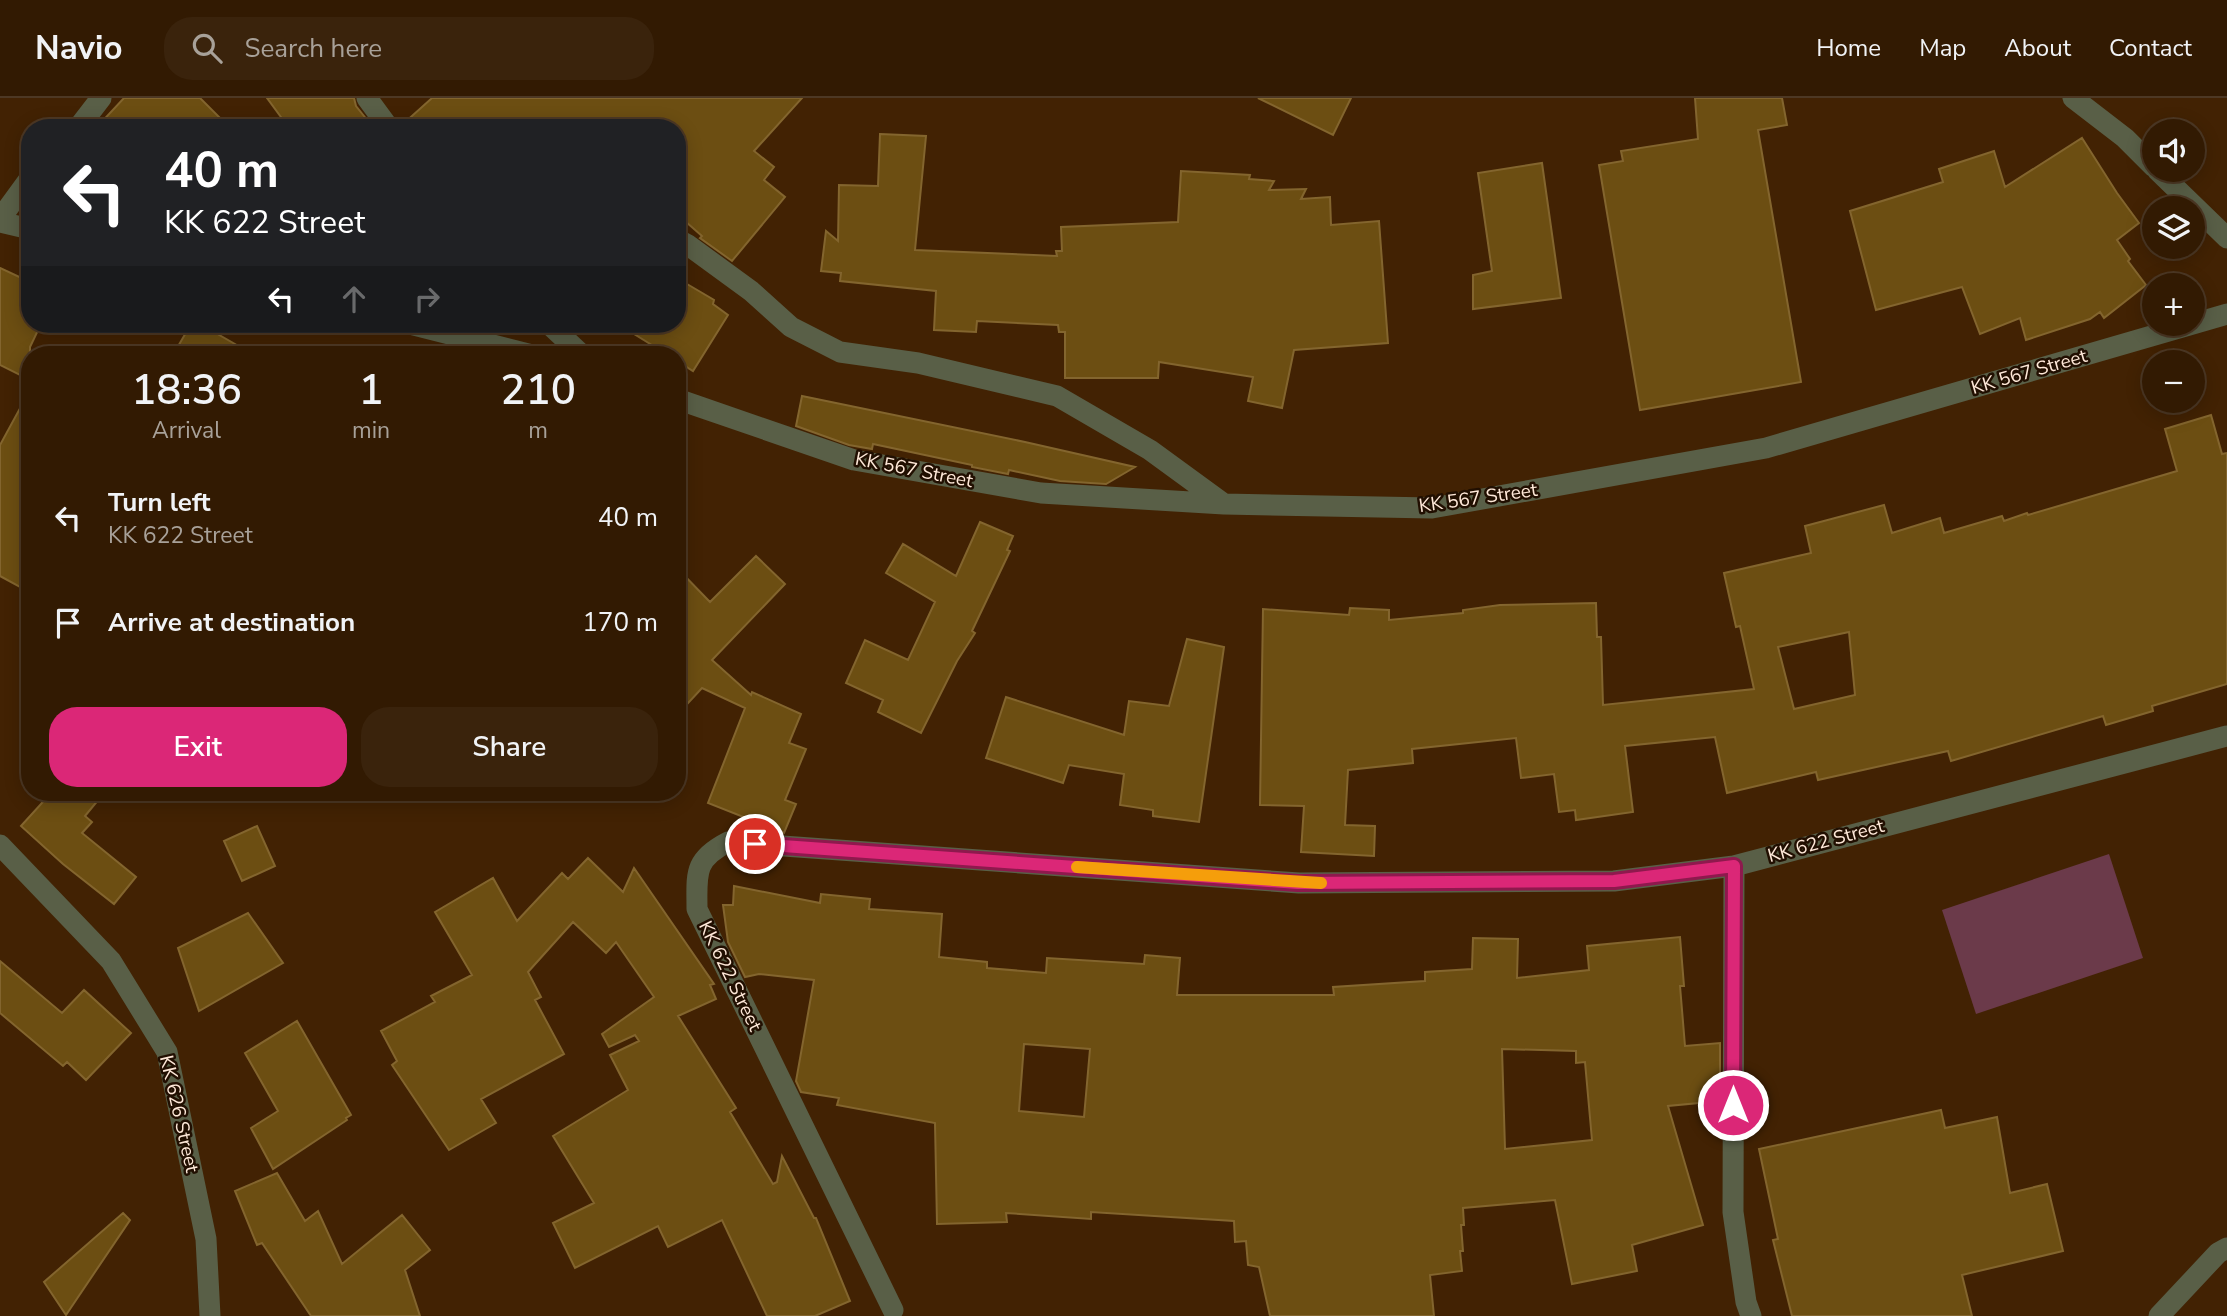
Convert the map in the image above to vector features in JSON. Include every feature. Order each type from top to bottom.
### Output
[{"type":"street","points":[[85,119],[101,98]]},
{"type":"street","points":[[367,98],[382,119]]},
{"type":"street","points":[[2073,98],[2142,154]]},
{"type":"street","points":[[2170,182],[2227,238]]},
{"type":"street","points":[[21,191],[0,221],[21,227]]},
{"type":"street","points":[[686,243],[751,291],[791,327],[840,352],[918,363],[1057,396],[1150,450],[1224,504]]},
{"type":"street","name":"KK 567 Street","points":[[686,402],[854,460],[1041,494],[1224,504],[1432,508],[1766,448],[2227,314]]},
{"type":"street","points":[[445,333],[497,346]]},
{"type":"street","points":[[559,333],[572,346]]},
{"type":"street","name":"KK 622 Street","points":[[893,1310],[697,909],[697,872],[709,852],[728,842],[1298,883],[1614,881],[1734,866],[2227,736]]},
{"type":"street","name":"KK 626 Street","points":[[0,845],[111,961],[167,1052],[206,1239],[210,1316]]},
{"type":"street","points":[[1734,866],[1733,1212],[1746,1302],[1751,1316]]},
{"type":"street","points":[[2159,1316],[2218,1253],[2227,1248]]},
{"type":"shaded area","points":[[2109,854],[2143,958],[1976,1014],[1942,910]]},
{"type":"building","points":[[124,98],[200,98],[221,119],[104,119]]},
{"type":"building","points":[[267,98],[354,98],[356,106],[366,119],[282,119]]},
{"type":"building","points":[[432,98],[802,98],[754,151],[774,167],[764,180],[785,197],[732,261],[700,238],[702,236],[686,222],[686,119],[409,119]]},
{"type":"building","points":[[1258,98],[1351,98],[1333,135]]},
{"type":"building","points":[[1695,98],[1782,98],[1787,125],[1758,130],[1801,382],[1640,410],[1599,165],[1623,161],[1621,151],[1698,139]]},
{"type":"building","points":[[880,134],[926,136],[915,250],[1057,256],[1056,251],[1062,251],[1061,227],[1178,222],[1181,171],[1250,175],[1249,179],[1274,181],[1269,190],[1306,189],[1301,199],[1330,197],[1331,225],[1379,221],[1388,343],[1294,350],[1282,408],[1248,401],[1253,377],[1159,362],[1158,378],[1065,378],[1065,332],[1059,332],[1058,325],[977,321],[976,332],[934,330],[936,291],[840,281],[841,273],[821,271],[826,231],[838,241],[839,185],[878,186]]},
{"type":"building","points":[[2082,138],[2139,223],[2117,240],[2142,280],[2142,288],[2104,318],[2100,312],[2090,319],[2026,340],[2020,318],[1980,334],[1962,287],[1876,310],[1850,211],[1943,182],[1939,169],[1994,151],[2005,187]]},
{"type":"building","points":[[1542,163],[1561,298],[1473,309],[1473,275],[1492,271],[1478,173]]},
{"type":"building","points":[[0,268],[21,278],[21,333],[37,333],[30,346],[21,346],[21,376],[0,365]]},
{"type":"building","points":[[686,286],[714,300],[713,304],[728,315],[693,371],[686,367],[686,346],[653,346],[633,333],[686,333]]},
{"type":"building","points":[[186,333],[216,333],[238,346],[178,346]]},
{"type":"building","points":[[802,396],[1135,467],[1106,484],[1060,481],[1009,470],[1008,474],[972,467],[873,444],[872,449],[849,445],[796,426]]},
{"type":"building","points":[[21,406],[20,587],[0,576],[0,445]]},
{"type":"building","points":[[2211,415],[2222,454],[2227,453],[2227,684],[2152,706],[2153,711],[2106,725],[2103,716],[1951,761],[1948,751],[1818,780],[1816,772],[1727,793],[1715,737],[1625,746],[1633,812],[1576,820],[1575,810],[1559,812],[1554,774],[1521,778],[1516,738],[1412,749],[1413,763],[1348,770],[1345,825],[1375,826],[1374,856],[1301,852],[1304,806],[1260,805],[1263,609],[1349,615],[1350,608],[1389,610],[1389,620],[1463,613],[1463,610],[1500,605],[1596,603],[1597,637],[1601,637],[1603,705],[1754,689],[1740,626],[1736,627],[1724,573],[1811,553],[1805,526],[1884,505],[1892,533],[1940,518],[1944,533],[2002,516],[2004,521],[2027,513],[2028,515],[2177,471],[2165,429]],"holes":[[[1849,632],[1855,695],[1794,709],[1778,647]]]},
{"type":"building","points":[[980,522],[1013,536],[1007,550],[1010,551],[972,631],[975,633],[957,661],[921,733],[878,712],[883,700],[846,683],[865,640],[908,660],[935,602],[886,573],[903,544],[956,576]]},
{"type":"building","points":[[756,556],[785,584],[712,660],[751,695],[752,692],[801,714],[789,743],[806,749],[785,800],[796,804],[784,833],[708,803],[745,708],[702,688],[686,705],[686,577],[710,602]]},
{"type":"building","points":[[1187,639],[1224,647],[1199,822],[1153,816],[1153,810],[1120,805],[1124,774],[1069,765],[1063,783],[986,758],[1006,697],[1124,735],[1129,701],[1169,706]]},
{"type":"building","points":[[44,801],[97,801],[85,816],[92,822],[82,833],[136,877],[114,904],[63,864],[21,826]]},
{"type":"building","points":[[257,826],[275,866],[242,881],[224,841]]},
{"type":"building","points":[[588,858],[623,892],[634,868],[714,984],[710,985],[716,999],[678,1016],[736,1108],[730,1112],[773,1184],[777,1182],[782,1156],[816,1218],[850,1301],[815,1316],[767,1316],[722,1220],[668,1247],[658,1226],[575,1268],[553,1223],[594,1203],[553,1136],[628,1090],[610,1055],[639,1041],[635,1035],[609,1047],[602,1034],[654,997],[616,942],[606,953],[573,922],[528,972],[541,997],[535,1000],[564,1054],[481,1099],[496,1123],[449,1150],[392,1065],[397,1061],[381,1031],[435,1002],[431,996],[472,975],[435,912],[493,878],[517,921],[562,873],[568,879]]},
{"type":"building","points":[[734,886],[820,903],[821,894],[870,899],[869,909],[942,914],[939,957],[987,962],[987,968],[1046,973],[1047,958],[1144,964],[1145,955],[1180,958],[1177,995],[1334,995],[1333,987],[1425,981],[1425,972],[1472,969],[1473,938],[1518,939],[1517,978],[1589,970],[1587,946],[1680,937],[1684,986],[1680,986],[1685,1046],[1720,1043],[1720,1101],[1668,1106],[1703,1225],[1632,1245],[1637,1271],[1572,1284],[1555,1200],[1463,1208],[1463,1251],[1460,1251],[1462,1271],[1430,1275],[1434,1316],[1270,1316],[1259,1267],[1248,1265],[1246,1241],[1235,1242],[1234,1221],[1091,1212],[1091,1219],[1006,1213],[1007,1222],[937,1224],[935,1123],[837,1105],[839,1098],[801,1092],[796,1081],[814,980],[759,974],[745,977],[728,942],[723,905],[733,905]],"holes":[[[1024,1044],[1090,1049],[1084,1117],[1019,1111]],[[1502,1049],[1576,1051],[1576,1063],[1585,1062],[1592,1140],[1505,1149]]]},
{"type":"building","points":[[248,913],[283,963],[199,1011],[178,948]]},
{"type":"building","points":[[0,961],[62,1013],[84,990],[131,1033],[86,1080],[67,1062],[63,1066],[0,1013]]},
{"type":"building","points":[[297,1021],[351,1115],[273,1169],[251,1128],[278,1111],[245,1053]]},
{"type":"building","points":[[1941,1110],[1945,1128],[1997,1117],[2010,1193],[2047,1184],[2063,1251],[1962,1275],[1972,1316],[1792,1316],[1773,1240],[1778,1239],[1759,1149]]},
{"type":"building","points":[[277,1173],[305,1221],[318,1211],[342,1264],[402,1215],[430,1250],[405,1270],[420,1316],[311,1316],[262,1243],[257,1245],[235,1191]]},
{"type":"building","points":[[123,1213],[130,1220],[66,1315],[44,1282]]},
{"type":"slow traffic","points":[[1077,867],[1321,883]]},
{"type":"route","points":[[755,844],[1298,883],[1614,881],[1734,866],[1733,1105]]}]
